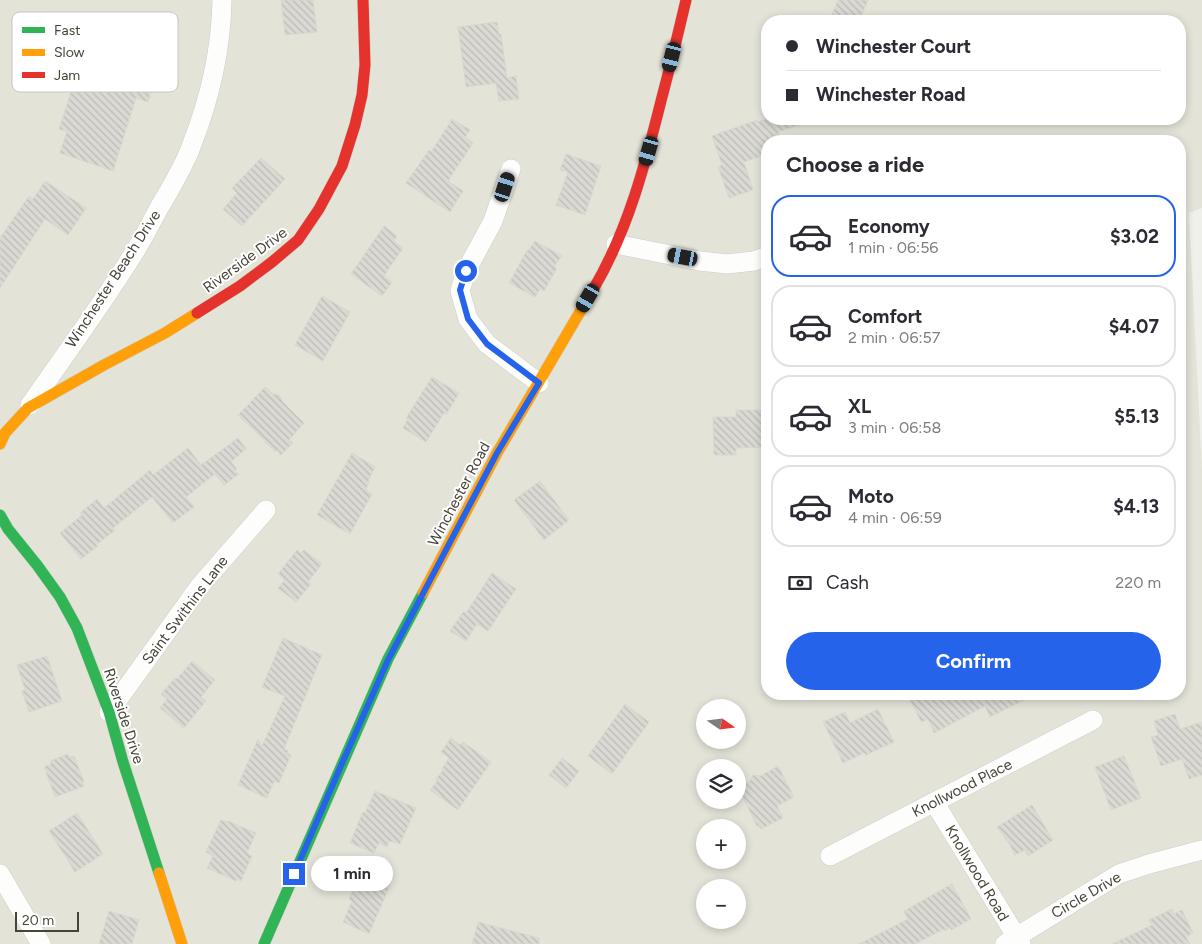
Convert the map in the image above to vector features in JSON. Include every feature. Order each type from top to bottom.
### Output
[{"type":"street","name":"Winchester Beach Drive","points":[[28,408],[138,247],[192,146],[208,99],[215,67],[222,26],[222,0]]},
{"type":"street","name":"Riverside Drive","points":[[0,444],[5,433],[28,408],[104,364],[165,333],[240,286],[298,240],[319,209],[342,166],[355,125],[362,95],[365,65],[363,0]]},
{"type":"street","name":"Winchester Road","points":[[264,944],[388,660],[497,453],[598,281],[616,244],[634,201],[649,151],[686,0]]},
{"type":"street","points":[[511,170],[493,221],[466,271],[460,290],[468,319],[487,344],[539,383]]},
{"type":"street","points":[[616,244],[700,261],[727,264],[761,258]]},
{"type":"street","name":"Saint Swithins Lane","points":[[109,712],[199,587],[266,510]]},
{"type":"street","name":"Riverside Drive","points":[[0,515],[8,529],[60,596],[77,628],[109,712],[123,762],[182,944]]},
{"type":"street","name":"Knollwood Place","points":[[830,856],[1093,720]]},
{"type":"street","name":"Knollwood Road","points":[[934,802],[1014,942]]},
{"type":"street","name":"Circle Drive","points":[[1014,942],[1119,874],[1202,850]]},
{"type":"street","points":[[0,874],[41,944]]},
{"type":"shaded area","points":[[0,0],[1202,0],[1202,208],[1189,213],[1202,470],[1202,944],[0,944]]},
{"type":"building","points":[[281,0],[313,0],[317,32],[285,35]]},
{"type":"building","points":[[838,0],[868,0],[862,15],[832,15]]},
{"type":"building","points":[[497,22],[499,34],[501,34],[507,78],[516,76],[519,99],[499,101],[496,83],[466,87],[458,27]]},
{"type":"building","points":[[71,92],[151,92],[148,102],[136,98],[113,171],[60,153],[67,131],[59,129]]},
{"type":"building","points":[[452,119],[470,130],[465,137],[473,143],[448,181],[463,191],[450,212],[406,183],[429,150],[431,152]]},
{"type":"building","points":[[757,120],[757,122],[761,121],[761,125],[799,125],[778,132],[779,135],[761,135],[761,156],[744,162],[753,190],[729,198],[718,167],[722,165],[712,136]]},
{"type":"building","points":[[566,154],[601,166],[585,215],[556,205],[568,172],[560,170]]},
{"type":"building","points":[[261,158],[285,179],[242,226],[223,209],[237,193],[232,188]]},
{"type":"building","points":[[45,181],[86,208],[68,235],[45,219],[0,288],[0,238],[29,196],[33,199]]},
{"type":"building","points":[[384,226],[397,236],[394,241],[403,248],[384,276],[392,282],[382,296],[351,274]]},
{"type":"building","points":[[535,241],[562,256],[554,266],[557,268],[544,291],[540,289],[535,297],[509,283],[527,250]]},
{"type":"building","points":[[322,296],[350,312],[323,361],[295,345]]},
{"type":"building","points":[[432,377],[459,393],[446,415],[444,413],[426,442],[403,428],[408,419],[406,418]]},
{"type":"building","points":[[265,387],[273,394],[279,395],[283,402],[304,423],[289,440],[293,443],[281,455],[277,450],[275,452],[238,415]]},
{"type":"building","points":[[736,410],[761,410],[761,447],[736,448],[736,455],[714,455],[713,417],[736,417]]},
{"type":"building","points":[[238,438],[246,449],[231,462],[237,469],[235,471],[239,474],[224,485],[215,474],[186,497],[194,507],[173,523],[152,497],[113,528],[114,531],[81,559],[60,533],[82,515],[80,513],[97,499],[104,508],[150,470],[153,475],[188,448],[201,465]]},
{"type":"building","points":[[352,453],[375,467],[366,490],[372,494],[350,534],[317,515]]},
{"type":"building","points":[[540,481],[569,520],[544,540],[514,500]]},
{"type":"building","points":[[297,550],[301,553],[304,550],[322,564],[308,582],[311,584],[296,602],[278,588],[285,580],[278,574]]},
{"type":"building","points":[[492,573],[516,589],[488,631],[477,624],[466,641],[450,631],[463,612],[466,613]]},
{"type":"building","points":[[283,638],[322,655],[284,749],[291,755],[279,783],[274,781],[267,798],[238,785],[258,739],[262,746],[285,696],[262,687]]},
{"type":"building","points":[[47,656],[62,701],[29,712],[22,691],[25,690],[17,665]]},
{"type":"building","points":[[192,661],[215,680],[201,697],[206,701],[184,728],[160,708],[167,699],[161,694]]},
{"type":"building","points":[[910,700],[1024,700],[990,717],[985,706],[934,733],[928,719],[921,722]]},
{"type":"building","points":[[625,704],[649,722],[612,774],[588,756]]},
{"type":"building","points":[[878,709],[894,742],[843,763],[823,722],[845,712],[850,723]]},
{"type":"building","points":[[1175,714],[1180,729],[1202,722],[1202,775],[1189,779],[1182,759],[1161,766],[1151,737],[1158,735],[1154,721]]},
{"type":"building","points":[[451,738],[460,745],[463,742],[491,762],[458,810],[430,790],[449,758],[441,752]]},
{"type":"building","points":[[68,754],[70,757],[74,756],[84,786],[55,797],[44,767],[51,764],[50,761]]},
{"type":"building","points":[[1124,756],[1141,798],[1111,810],[1095,767]]},
{"type":"building","points":[[562,758],[579,771],[566,788],[549,775]]},
{"type":"building","points":[[778,766],[794,797],[777,806],[783,818],[761,829],[757,826],[746,803],[746,783],[750,781],[753,775],[760,776]]},
{"type":"building","points":[[375,791],[416,808],[400,844],[389,841],[387,847],[379,843],[374,853],[350,843],[363,812],[365,813]]},
{"type":"building","points":[[1032,805],[1053,840],[1028,856],[1025,850],[1015,855],[997,827]]},
{"type":"building","points":[[77,813],[103,854],[75,872],[49,831]]},
{"type":"building","points":[[221,820],[256,833],[247,853],[252,856],[241,881],[237,879],[236,881],[207,868],[213,856],[206,852]]},
{"type":"building","points":[[360,872],[390,885],[369,934],[343,922],[352,901],[349,899]]},
{"type":"building","points":[[952,884],[971,919],[951,930],[950,927],[945,931],[944,929],[915,944],[859,944],[908,919],[904,911]]},
{"type":"building","points":[[1172,909],[1174,914],[1182,910],[1193,933],[1186,937],[1190,944],[1112,944],[1152,925],[1149,920]]},
{"type":"building","points":[[109,911],[139,920],[132,944],[99,944]]},
{"type":"building","points":[[478,922],[539,938],[539,944],[472,944]]},
{"type":"traffic: fast","points":[[0,515],[8,529],[60,597],[77,628],[109,712],[159,873]]},
{"type":"traffic: fast","points":[[264,944],[388,659],[423,593]]},
{"type":"traffic: slow","points":[[423,593],[497,453],[594,288]]},
{"type":"traffic: slow","points":[[0,444],[5,433],[28,408],[165,333],[197,313]]},
{"type":"traffic: slow","points":[[159,873],[182,944]]},
{"type":"traffic: jam","points":[[197,313],[240,286],[298,240],[319,209],[342,166],[362,95],[365,65],[363,0]]},
{"type":"traffic: jam","points":[[594,288],[617,243],[642,173],[686,0]]},
{"type":"route","points":[[294,874],[388,660],[497,453],[539,383],[487,344],[468,319],[460,290],[466,271]]}]
